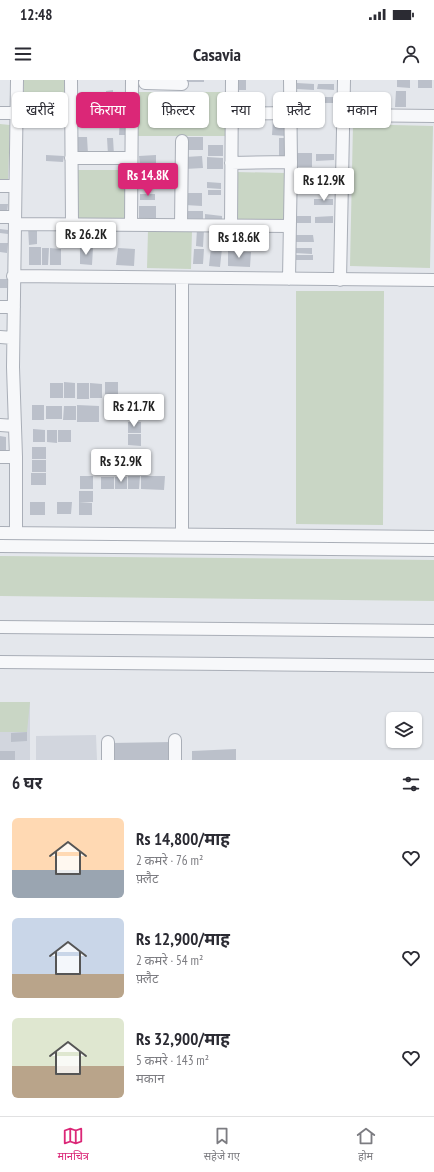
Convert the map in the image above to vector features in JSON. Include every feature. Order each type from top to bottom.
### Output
[{"type":"street","points":[[17,80],[17,92]]},
{"type":"street","points":[[71,80],[72,224]]},
{"type":"street","points":[[132,80],[132,92]]},
{"type":"street","points":[[232,80],[232,92]]},
{"type":"street","points":[[290,80],[290,92]]},
{"type":"street","points":[[344,80],[344,92]]},
{"type":"street","points":[[145,83],[182,84]]},
{"type":"street","points":[[71,112],[76,112]]},
{"type":"street","points":[[0,113],[12,113]]},
{"type":"street","points":[[391,116],[434,116]]},
{"type":"street","points":[[16,128],[13,338],[16,533]]},
{"type":"street","points":[[131,128],[131,225]]},
{"type":"street","points":[[231,128],[231,225]]},
{"type":"street","points":[[289,279],[290,128]]},
{"type":"street","points":[[340,280],[343,128]]},
{"type":"street","points":[[181,225],[182,141]]},
{"type":"street","points":[[71,158],[131,158]]},
{"type":"street","points":[[231,163],[291,162]]},
{"type":"street","points":[[0,186],[15,186]]},
{"type":"street","points":[[0,217],[14,221],[72,224],[290,226]]},
{"type":"street","points":[[13,276],[434,280]]},
{"type":"street","points":[[182,278],[182,534]]},
{"type":"street","points":[[0,307],[14,307]]},
{"type":"street","points":[[0,337],[13,338]]},
{"type":"street","points":[[0,425],[14,426]]},
{"type":"street","points":[[0,457],[16,457]]},
{"type":"street","points":[[0,533],[434,537]]},
{"type":"street","points":[[0,546],[434,550]]},
{"type":"street","points":[[0,627],[434,631]]},
{"type":"street","points":[[0,662],[434,666]]},
{"type":"street","points":[[175,740],[175,760]]},
{"type":"street","points":[[108,742],[108,760]]},
{"type":"shaded area","points":[[0,702],[30,702],[30,760],[0,760]]},
{"type":"shaded area","points":[[96,735],[97,760],[36,760],[36,736]]},
{"type":"green space","points":[[24,80],[65,80],[65,92],[24,92]]},
{"type":"green space","points":[[140,92],[148,92],[148,128],[209,128],[209,92],[217,92],[217,128],[227,128],[227,136],[130,136],[130,128],[140,128]]},
{"type":"green space","points":[[0,124],[10,125],[8,179],[0,179]]},
{"type":"green space","points":[[391,125],[433,126],[430,268],[350,266],[353,128],[391,128]]},
{"type":"green space","points":[[76,170],[125,170],[125,219],[76,219]]},
{"type":"green space","points":[[236,172],[285,173],[285,222],[235,221]]},
{"type":"green space","points":[[148,230],[192,231],[191,269],[147,268]]},
{"type":"green space","points":[[296,291],[384,291],[383,525],[296,524]]},
{"type":"green space","points":[[0,556],[434,560],[434,601],[0,596]]},
{"type":"green space","points":[[0,702],[30,702],[27,732],[0,732]]},
{"type":"building","points":[[186,80],[204,80],[204,82],[186,82]]},
{"type":"building","points":[[234,80],[246,80],[246,90],[234,90]]},
{"type":"building","points":[[397,80],[410,80],[410,88],[397,87]]},
{"type":"building","points":[[418,80],[432,80],[432,88],[418,88]]},
{"type":"building","points":[[297,83],[314,84],[314,90],[296,89]]},
{"type":"building","points":[[318,84],[334,84],[334,90],[317,89]]},
{"type":"building","points":[[113,90],[113,92],[106,92]]},
{"type":"building","points":[[396,91],[406,91],[406,107],[395,107]]},
{"type":"building","points":[[325,97],[333,97],[333,103],[325,103]]},
{"type":"building","points":[[273,119],[273,128],[286,128],[286,136],[272,135]]},
{"type":"building","points":[[119,128],[127,128],[127,135],[119,135]]},
{"type":"building","points":[[76,137],[87,137],[88,154],[77,155]]},
{"type":"building","points":[[186,137],[203,137],[203,150],[186,150]]},
{"type":"building","points":[[107,138],[113,138],[114,155],[108,155]]},
{"type":"building","points":[[279,138],[286,138],[286,157],[279,157]]},
{"type":"building","points":[[208,145],[223,145],[223,156],[208,156]]},
{"type":"building","points":[[297,153],[312,153],[312,167],[297,167]]},
{"type":"building","points":[[316,154],[334,154],[334,160],[316,161]]},
{"type":"building","points":[[46,155],[64,156],[63,162],[46,161]]},
{"type":"building","points":[[156,155],[156,168],[140,169],[139,156]]},
{"type":"building","points":[[202,156],[203,168],[185,169],[185,157]]},
{"type":"building","points":[[207,157],[223,158],[223,169],[207,169]]},
{"type":"building","points":[[315,179],[334,180],[334,186],[315,186]]},
{"type":"building","points":[[207,182],[221,183],[221,189],[207,188]]},
{"type":"building","points":[[208,190],[221,190],[221,195],[208,195]]},
{"type":"building","points":[[185,193],[202,193],[202,206],[185,205]]},
{"type":"building","points":[[140,194],[155,194],[155,200],[140,200]]},
{"type":"building","points":[[314,199],[333,199],[333,205],[314,205]]},
{"type":"building","points":[[0,204],[8,204],[7,213],[0,212]]},
{"type":"building","points":[[139,206],[156,206],[156,220],[139,220]]},
{"type":"building","points":[[186,211],[203,211],[203,220],[185,219]]},
{"type":"building","points":[[205,214],[222,216],[222,221],[205,220]]},
{"type":"building","points":[[295,216],[311,216],[311,223],[295,223]]},
{"type":"building","points":[[333,216],[333,223],[315,223],[315,217]]},
{"type":"building","points":[[28,227],[37,227],[37,244],[29,245]]},
{"type":"building","points":[[67,227],[79,227],[79,245],[68,245]]},
{"type":"building","points":[[104,228],[104,245],[92,245],[92,229]]},
{"type":"building","points":[[0,229],[8,230],[8,234],[0,233]]},
{"type":"building","points":[[197,229],[204,230],[203,247],[196,246]]},
{"type":"building","points":[[296,235],[313,235],[314,242],[296,242]]},
{"type":"building","points":[[0,243],[8,243],[7,253],[0,252]]},
{"type":"building","points":[[29,247],[41,247],[41,265],[29,265]]},
{"type":"building","points":[[211,247],[222,248],[220,267],[209,266]]},
{"type":"building","points":[[42,248],[49,248],[48,265],[42,265]]},
{"type":"building","points":[[50,248],[61,249],[61,265],[50,265]]},
{"type":"building","points":[[80,248],[93,248],[92,265],[80,264]]},
{"type":"building","points":[[118,248],[135,249],[134,266],[116,265]]},
{"type":"building","points":[[295,248],[312,248],[312,254],[295,253]]},
{"type":"building","points":[[194,249],[204,249],[203,264],[193,264]]},
{"type":"building","points":[[228,251],[251,252],[250,267],[228,266]]},
{"type":"building","points":[[296,255],[313,255],[313,260],[296,260]]},
{"type":"building","points":[[0,279],[7,279],[7,288],[0,288]]},
{"type":"building","points":[[64,382],[75,383],[75,398],[64,398]]},
{"type":"building","points":[[105,382],[118,382],[118,394],[105,394]]},
{"type":"building","points":[[50,383],[63,383],[63,398],[50,398]]},
{"type":"building","points":[[77,383],[89,383],[89,399],[77,399]]},
{"type":"building","points":[[90,383],[102,384],[102,398],[90,398]]},
{"type":"building","points":[[148,399],[163,399],[163,413],[148,413]]},
{"type":"building","points":[[32,405],[44,405],[44,420],[32,420]]},
{"type":"building","points":[[77,405],[99,406],[99,422],[77,422]]},
{"type":"building","points":[[46,406],[62,406],[62,419],[46,419]]},
{"type":"building","points":[[64,406],[76,406],[76,420],[63,420]]},
{"type":"building","points":[[128,408],[142,408],[142,420],[128,420]]},
{"type":"building","points":[[128,422],[141,422],[141,433],[128,433]]},
{"type":"building","points":[[33,429],[45,430],[45,442],[33,442]]},
{"type":"building","points":[[47,430],[57,430],[57,443],[47,442]]},
{"type":"building","points":[[58,430],[71,430],[71,442],[58,442]]},
{"type":"building","points":[[128,434],[141,434],[141,446],[128,445]]},
{"type":"building","points":[[0,436],[6,437],[6,450],[0,450]]},
{"type":"building","points":[[32,447],[46,447],[46,459],[32,459]]},
{"type":"building","points":[[127,454],[138,454],[138,467],[127,467]]},
{"type":"building","points":[[139,455],[151,455],[151,468],[139,468]]},
{"type":"building","points":[[32,460],[46,460],[46,472],[32,472]]},
{"type":"building","points":[[31,473],[46,473],[46,485],[31,485]]},
{"type":"building","points":[[80,476],[93,476],[93,489],[80,489]]},
{"type":"building","points":[[128,476],[140,476],[139,489],[128,489]]},
{"type":"building","points":[[141,476],[165,476],[164,490],[141,489]]},
{"type":"building","points":[[101,477],[114,477],[114,489],[101,489]]},
{"type":"building","points":[[115,477],[127,477],[127,489],[115,489]]},
{"type":"building","points":[[79,491],[93,491],[93,502],[79,502]]},
{"type":"building","points":[[30,502],[45,502],[45,515],[30,515]]},
{"type":"building","points":[[57,502],[72,502],[71,514],[57,514]]},
{"type":"building","points":[[79,502],[92,503],[92,515],[79,515]]},
{"type":"building","points":[[27,732],[27,741],[11,742],[11,733]]},
{"type":"building","points":[[172,742],[172,760],[112,760],[111,743]]},
{"type":"building","points":[[236,749],[236,760],[192,760],[192,751]]},
{"type":"building","points":[[0,751],[15,751],[15,760],[0,760]]}]
